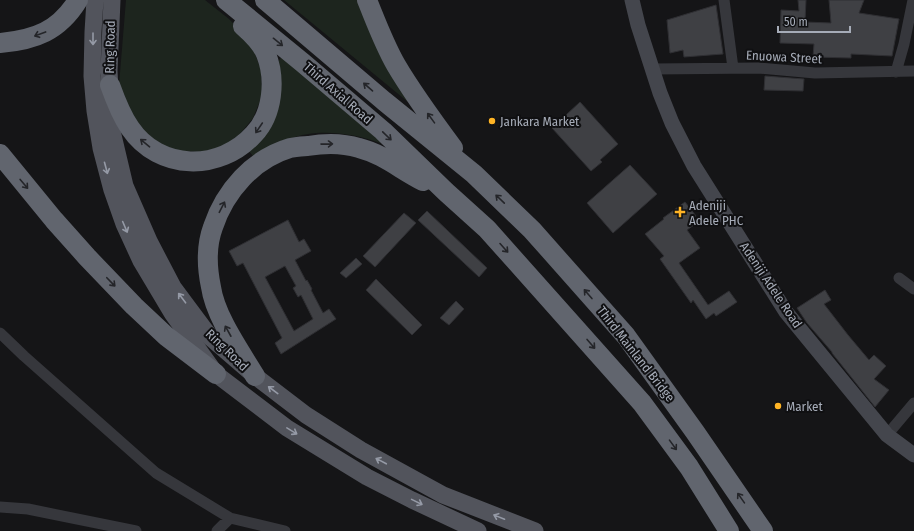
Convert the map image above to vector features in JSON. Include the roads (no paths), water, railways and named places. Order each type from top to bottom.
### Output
[{"type":"highway","points":[[0,44],[14,42],[46,32],[59,24],[70,13],[78,0]]},
{"type":"highway","points":[[110,84],[119,109],[130,129],[152,150],[169,159],[182,162],[209,161],[231,152],[242,144],[254,134],[264,120],[271,91],[271,74],[266,53],[251,33],[215,0]]},
{"type":"highway","name":"Third Axial Road","points":[[226,0],[304,63],[383,131],[446,192]]},
{"type":"highway","name":"Third Axial Road","points":[[265,0],[384,101],[473,173]]},
{"type":"highway","points":[[367,0],[395,64],[429,115],[473,173]]},
{"type":"highway","points":[[255,376],[220,315],[211,290],[208,260],[212,228],[228,194],[242,178],[256,165],[291,148],[317,144],[336,144],[359,148],[385,158],[416,178],[446,192]]},
{"type":"highway","points":[[0,154],[82,252],[134,306],[166,336],[216,374]]},
{"type":"highway","name":"Third Mainland Bridge","points":[[473,173],[532,230],[626,336],[695,432],[763,531]]},
{"type":"highway","name":"Third Mainland Bridge","points":[[446,192],[487,229],[584,336],[642,403],[688,467],[729,531]]},
{"type":"main road","name":"Ring Road","points":[[95,0],[92,76],[95,111],[101,148],[118,188],[149,241],[173,287],[211,338],[255,376],[306,415],[361,450],[444,495],[535,531]]},
{"type":"main road","name":"Ring Road","points":[[112,0],[109,37],[112,131],[118,188],[124,224],[141,261],[172,313],[216,374],[287,428],[367,477],[478,531]]},
{"type":"street","name":"Adeniji Adele Road","points":[[632,0],[638,25],[660,93],[672,123],[694,166],[786,312],[887,435],[914,455]]},
{"type":"street","points":[[724,0],[733,68]]},
{"type":"street","points":[[896,72],[904,44],[913,0]]},
{"type":"street","name":"Enuowa Street","points":[[653,69],[758,68],[815,73],[914,71]]},
{"type":"street","points":[[899,278],[914,288]]},
{"type":"street","points":[[0,333],[156,473],[230,518],[285,531]]},
{"type":"street","points":[[887,435],[914,403]]},
{"type":"street","points":[[0,507],[28,509],[136,531]]},
{"type":"street","points":[[217,531],[230,518]]},
{"type":"place","name":"Jankara Market","points":[[492,121]]},
{"type":"place","name":"Adeniji Adele PHC","points":[[680,212]]},
{"type":"place","name":"Market","points":[[778,406]]}]
